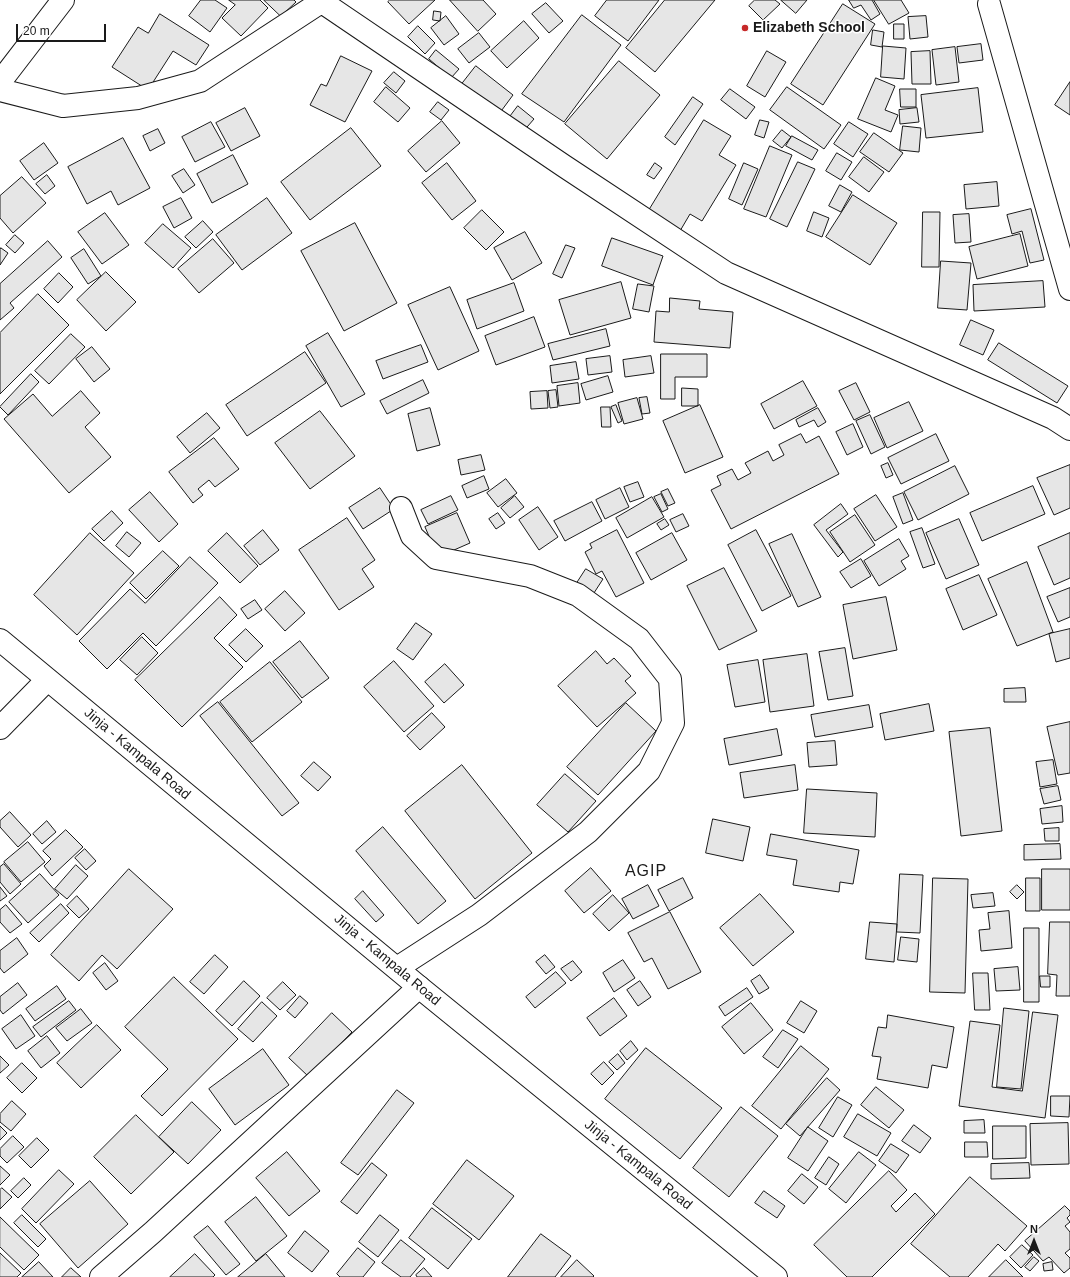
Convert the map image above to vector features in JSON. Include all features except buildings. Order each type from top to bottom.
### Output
[{"type":"main road","points":[[0,82],[63,0]]},
{"type":"main road","points":[[0,90],[63,106],[138,98],[200,81],[323,1],[564,166],[726,273],[1053,418],[1070,430]]},
{"type":"main road","points":[[989,4],[1070,290]]},
{"type":"main road","points":[[397,968],[479,914],[588,832],[649,771],[673,723],[670,679],[639,639],[578,595],[530,576],[436,558],[412,536],[401,508]]},
{"type":"main road","name":"Jinja - Kampala Road","points":[[0,640],[419,987],[776,1277]]},
{"type":"main road","points":[[0,728],[47,680]]},
{"type":"main road","points":[[101,1277],[419,987]]},
{"type":"place","name":"Elizabeth School","points":[[745,28]]},
{"type":"district","name":"AGIP","points":[[646,872]]}]
